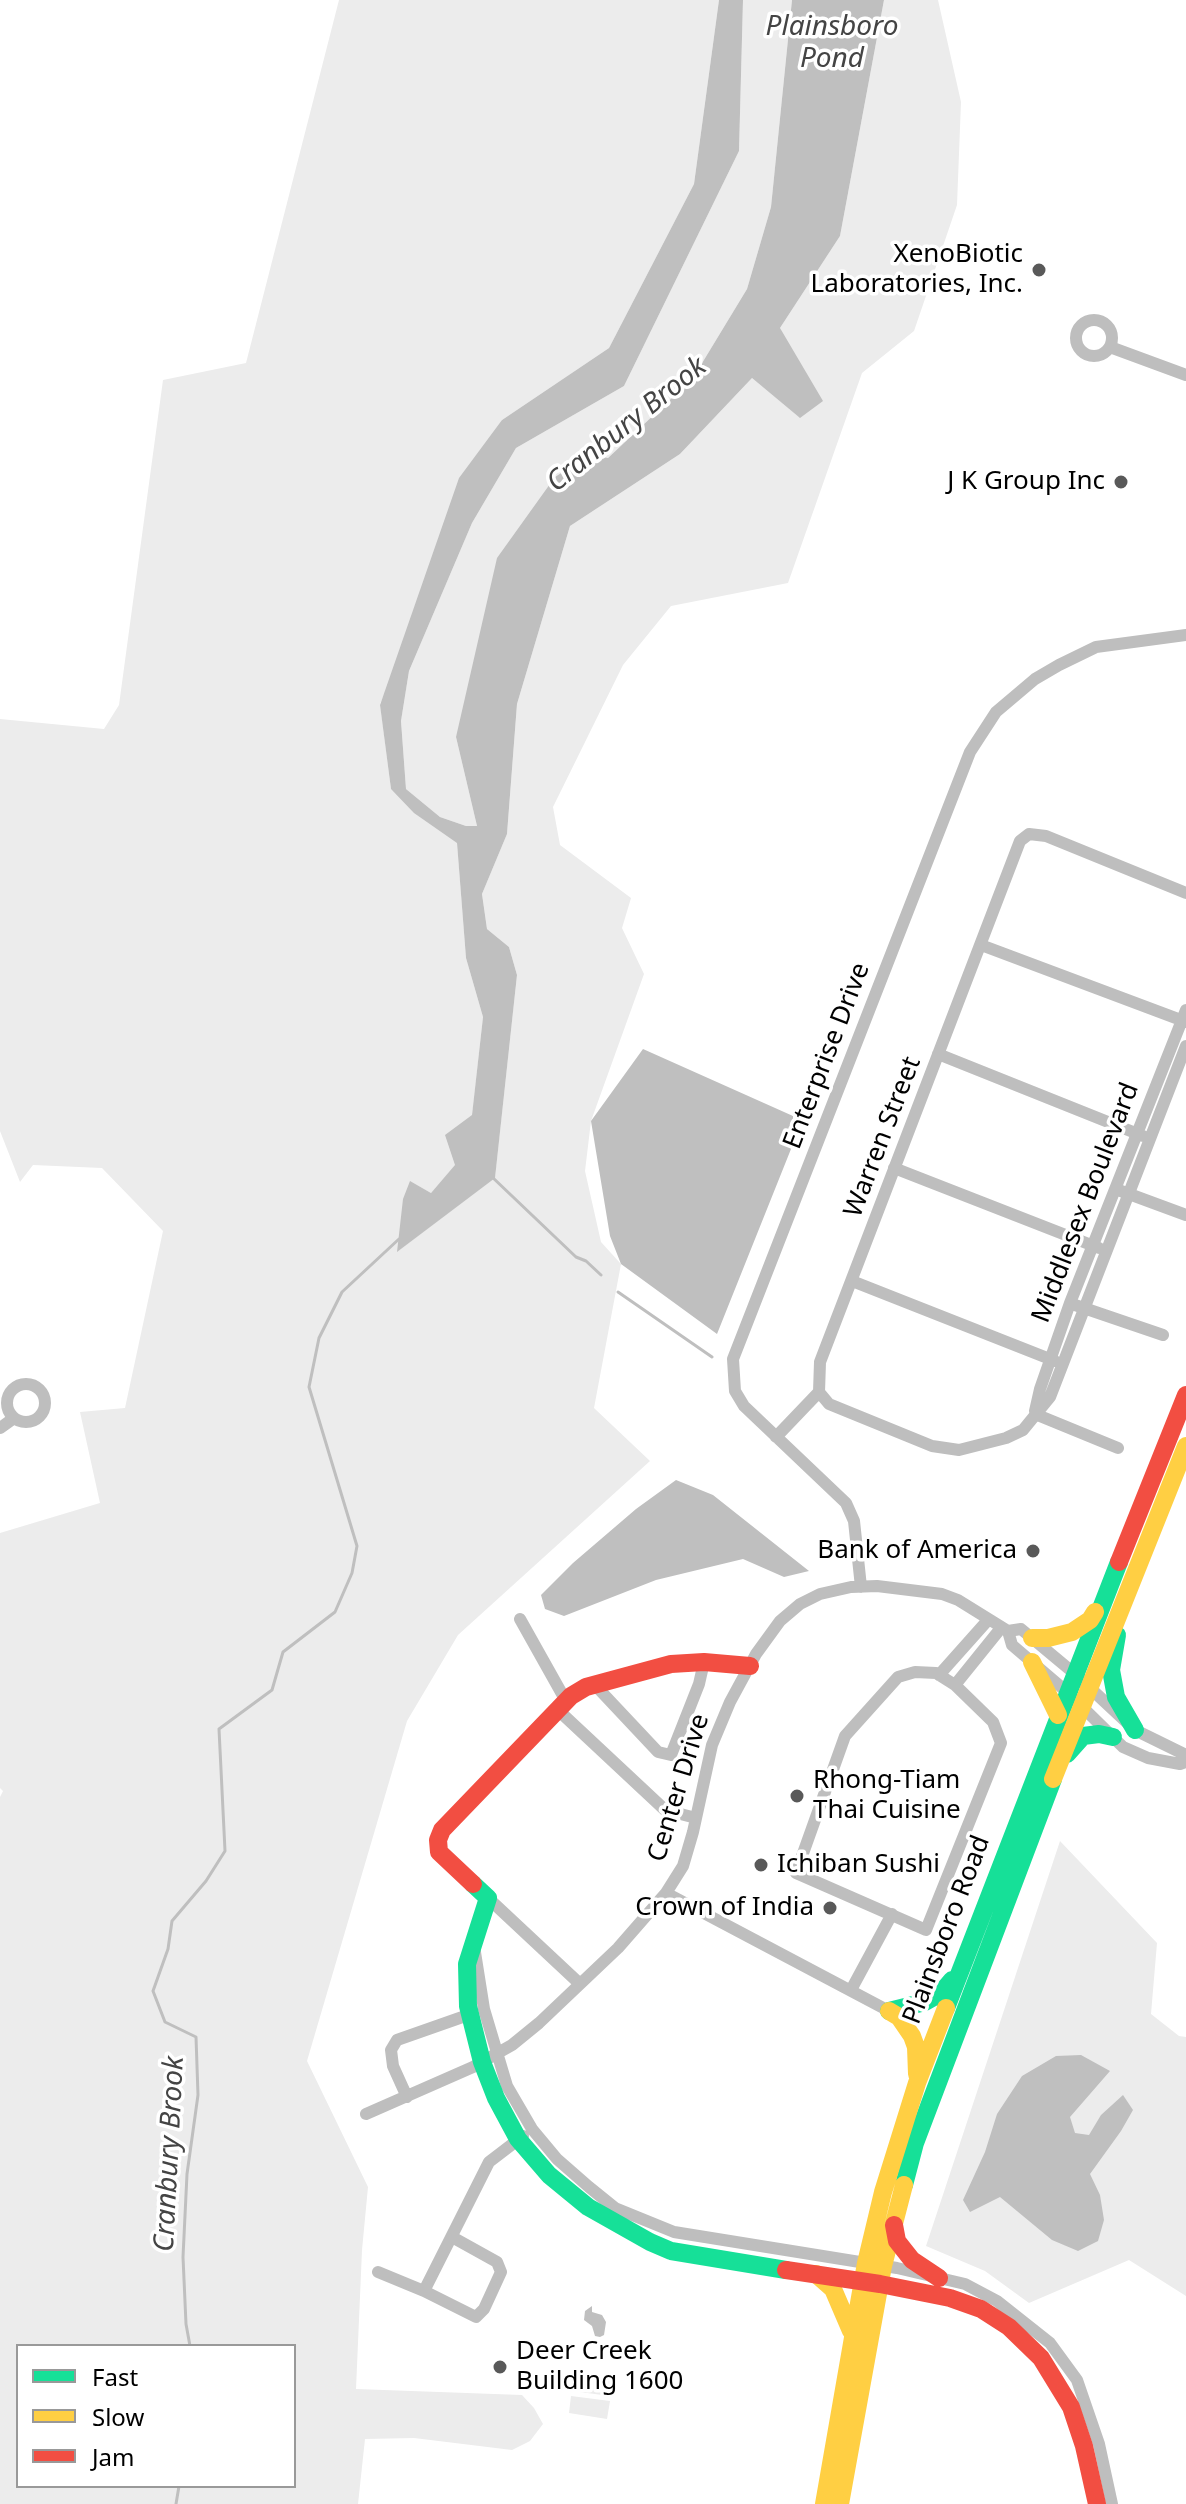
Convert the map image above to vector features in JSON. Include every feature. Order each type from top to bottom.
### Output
[{"type":"street","points":[[1110,347],[1186,375]]},
{"type":"street","name":"Enterprise Drive","points":[[861,1587],[854,1521],[846,1503],[744,1406],[735,1391],[733,1359],[970,752],[996,712],[1035,679],[1059,665],[1096,647],[1186,635]]},
{"type":"street","name":"Warren Street","points":[[819,1392],[820,1362],[1020,841],[1029,834],[1046,836],[1186,893]]},
{"type":"street","points":[[981,945],[1185,1018]]},
{"type":"street","name":"Middlesex Boulevard","points":[[1035,1414],[1099,1248],[1135,1133],[1185,1018]]},
{"type":"street","name":"Middlesex Boulevard","points":[[1099,1248],[1128,1194],[1186,1046]]},
{"type":"street","points":[[938,1054],[1150,1139]]},
{"type":"street","points":[[1159,1076],[1186,1086]]},
{"type":"street","points":[[894,1168],[1099,1248]]},
{"type":"street","points":[[1116,1189],[1186,1215]]},
{"type":"street","points":[[852,1281],[1056,1362]]},
{"type":"street","points":[[1076,1305],[1163,1335]]},
{"type":"street","points":[[776,1437],[819,1392],[829,1404],[932,1446],[959,1450],[1006,1438],[1023,1430],[1035,1414],[1118,1448]]},
{"type":"street","name":"Plainsboro Road","points":[[824,2504],[852,2336],[893,2221],[915,2143],[1057,1766],[1104,1596],[1186,1395]]},
{"type":"street","points":[[0,1428],[14,1418]]},
{"type":"street","name":"Plainsboro Road","points":[[840,2504],[883,2192],[917,2083],[1058,1715],[1078,1689],[1127,1593],[1186,1446]]},
{"type":"street","name":"Center Drive","points":[[366,2114],[490,2058],[539,2023],[618,1948],[666,1893],[683,1866],[712,1745],[730,1702],[780,1621],[800,1604],[820,1594],[861,1587],[905,1587],[942,1594],[958,1600],[1004,1630],[1012,1645],[1032,1662],[1078,1689]]},
{"type":"street","points":[[1127,1593],[1111,1670],[1116,1697],[1135,1730]]},
{"type":"street","points":[[1032,1638],[1072,1632],[1090,1620],[1104,1596]]},
{"type":"street","points":[[520,1619],[562,1706],[665,1810],[696,1818]]},
{"type":"street","points":[[939,1675],[988,1620]]},
{"type":"street","name":"Center Drive","points":[[1004,1630],[1021,1629],[1078,1689]]},
{"type":"street","points":[[955,1685],[1004,1630]]},
{"type":"street","points":[[595,1685],[658,1752],[671,1755],[699,1684],[704,1662]]},
{"type":"street","points":[[580,1984],[439,1852],[438,1840],[442,1830],[562,1706],[586,1687],[671,1664],[704,1662],[750,1666]]},
{"type":"street","points":[[1032,1662],[1058,1715]]},
{"type":"street","points":[[915,1672],[939,1675],[955,1685],[993,1722],[1001,1743],[926,1930],[796,1873],[845,1736],[898,1677],[915,1672]]},
{"type":"street","points":[[1078,1689],[1135,1730],[1186,1755]]},
{"type":"street","points":[[1078,1689],[1123,1747],[1138,1755],[1180,1764],[1186,1762]]},
{"type":"street","points":[[1057,1766],[1083,1736],[1099,1734],[1113,1737]]},
{"type":"street","name":"Center Drive","points":[[666,1893],[889,2011]]},
{"type":"street","points":[[488,1898],[467,1964],[471,2014],[490,2058]]},
{"type":"street","points":[[851,1990],[892,1914]]},
{"type":"street","points":[[473,1943],[496,2098],[525,2134],[549,2175],[616,2225],[671,2251],[816,2274],[939,2278],[965,2284],[997,2301],[1050,2343],[1077,2380],[1099,2444],[1112,2504]]},
{"type":"street","points":[[889,2011],[917,2006],[936,1996],[948,1987],[963,1960]]},
{"type":"street","points":[[889,2011],[899,2017],[912,2036],[917,2059],[917,2083]]},
{"type":"street","points":[[407,2097],[393,2066],[391,2050],[397,2040],[471,2014]]},
{"type":"street","points":[[424,2291],[489,2162],[525,2134]]},
{"type":"street","points":[[525,2134],[615,2208],[652,2224],[674,2232],[873,2274],[981,2309],[1009,2327],[1053,2375],[1071,2407],[1084,2446],[1097,2504]]},
{"type":"street","points":[[893,2221],[897,2241],[912,2260],[939,2278]]},
{"type":"street","points":[[378,2272],[476,2317],[484,2309],[501,2272],[497,2262],[452,2237]]},
{"type":"street","points":[[816,2274],[833,2289],[845,2308],[852,2336]]},
{"type":"shaded area","points":[[339,0],[719,0],[694,184],[609,348],[502,420],[380,704],[391,789],[457,842],[466,958],[483,1017],[472,1116],[456,1165],[431,1193],[411,1182],[398,1251],[495,1177],[517,975],[509,947],[487,929],[482,894],[507,834],[517,704],[570,526],[680,454],[752,378],[799,417],[780,328],[840,236],[884,0],[938,0],[961,102],[957,205],[914,331],[862,373],[788,583],[671,606],[623,665],[553,807],[560,845],[631,898],[622,928],[644,974],[591,1121],[585,1171],[601,1242],[621,1264],[594,1408],[650,1461],[458,1635],[407,1721],[307,2061],[368,2187],[356,2389],[522,2395],[543,2424],[530,2441],[512,2450],[414,2438],[365,2439],[358,2504],[0,2504],[0,1797],[3,1791],[0,1788],[0,1533],[100,1503],[80,1412],[125,1408],[163,1231],[102,1168],[33,1165],[20,1182],[0,1131],[0,719],[104,729],[119,705],[163,380],[246,363]]},
{"type":"shaded area","points":[[743,0],[792,0],[771,207],[747,289],[693,378],[608,458],[591,454],[456,737],[477,826],[466,826],[440,817],[406,789],[401,721],[409,671],[472,523],[516,448],[624,386],[739,151]]},
{"type":"shaded area","points":[[1060,1841],[1157,1943],[1151,2014],[1179,2036],[1186,2037],[1186,2296],[1129,2260],[1029,2303],[985,2271],[926,2246]]},
{"type":"shaded area","points":[[574,2373],[613,2379],[610,2396],[572,2391]]},
{"type":"shaded area","points":[[571,2396],[610,2401],[607,2419],[569,2413]]},
{"type":"water","name":"Plainsboro Pond","points":[[719,0],[743,0],[739,151],[624,386],[516,448],[472,523],[409,671],[401,721],[406,789],[440,817],[466,826],[477,826],[456,737],[497,558],[555,477],[591,454],[608,458],[693,378],[747,289],[771,207],[792,0],[884,0],[840,236],[780,328],[823,401],[800,418],[752,378],[680,454],[570,526],[517,704],[507,834],[482,894],[487,929],[509,947],[517,975],[495,1178],[397,1252],[403,1199],[410,1181],[431,1193],[455,1165],[445,1135],[472,1115],[483,1017],[466,958],[457,843],[414,813],[391,789],[380,705],[459,478],[502,420],[609,348],[694,184]]},
{"type":"water","points":[[643,1049],[793,1116],[793,1144],[717,1334],[621,1264],[610,1236],[591,1121]]},
{"type":"water","points":[[676,1480],[713,1495],[809,1571],[784,1577],[743,1559],[656,1580],[564,1616],[545,1609],[541,1595],[573,1563],[636,1509]]},
{"type":"water","points":[[1081,2055],[1110,2071],[1070,2117],[1075,2133],[1089,2135],[1101,2115],[1123,2095],[1133,2110],[1090,2174],[1100,2195],[1104,2220],[1098,2241],[1078,2251],[1052,2240],[1000,2197],[970,2212],[963,2200],[985,2152],[997,2114],[1022,2076],[1056,2056]]},
{"type":"water","points":[[592,2306],[592,2312],[602,2315],[606,2322],[604,2335],[600,2337],[595,2336],[592,2326],[584,2320],[585,2311]]},
{"type":"waterway","points":[[491,1176],[576,1257],[586,1261],[601,1275]]},
{"type":"waterway","name":"Cranbury Brook","points":[[190,2344],[183,2257],[187,2174],[198,2095],[196,2037],[165,2022],[153,1991],[168,1949],[172,1921],[206,1881],[225,1851],[219,1729],[272,1690],[283,1652],[335,1612],[352,1573],[357,1546],[309,1387],[319,1338],[342,1292],[399,1239]]},
{"type":"waterway","points":[[618,1292],[712,1357]]},
{"type":"waterway","name":"Cranbury Brook","points":[[176,2504],[179,2488]]},
{"type":"traffic: fast","points":[[946,2008],[1119,1562]]},
{"type":"traffic: fast","points":[[1117,1635],[1111,1670],[1116,1697],[1135,1730]]},
{"type":"traffic: fast","points":[[1067,1754],[1083,1736],[1099,1734],[1113,1737]]},
{"type":"traffic: fast","points":[[904,2185],[915,2143],[1053,1779]]},
{"type":"traffic: fast","points":[[473,1884],[488,1898],[467,1964],[468,2006],[482,2062],[496,2098],[518,2139],[549,2175],[588,2207],[650,2242],[671,2251],[786,2270]]},
{"type":"traffic: fast","points":[[889,2011],[925,2002],[941,1993],[952,1980]]},
{"type":"traffic: slow","points":[[1053,1779],[1186,1446]]},
{"type":"traffic: slow","points":[[1032,1638],[1072,1632],[1090,1620],[1095,1612]]},
{"type":"traffic: slow","points":[[1032,1662],[1058,1715]]},
{"type":"traffic: slow","points":[[824,2504],[866,2263],[883,2192],[917,2083],[946,2008]]},
{"type":"traffic: slow","points":[[889,2011],[899,2017],[912,2036],[916,2047],[917,2074]]},
{"type":"traffic: slow","points":[[840,2504],[883,2266],[904,2185]]},
{"type":"traffic: slow","points":[[816,2274],[833,2289],[851,2331]]},
{"type":"traffic: jam","points":[[1119,1562],[1186,1395]]},
{"type":"traffic: jam","points":[[473,1884],[439,1852],[438,1840],[442,1830],[571,1696],[586,1687],[671,1664],[704,1662],[750,1666]]},
{"type":"traffic: jam","points":[[894,2225],[897,2241],[912,2260],[939,2278]]},
{"type":"traffic: jam","points":[[786,2270],[950,2298],[981,2309],[1009,2327],[1041,2358],[1071,2407],[1084,2446],[1097,2504]]},
{"type":"place","name":"XenoBiotic Laboratories, Inc.","points":[[1039,270]]},
{"type":"place","name":"J K Group Inc","points":[[1121,482]]},
{"type":"place","name":"Bank of America","points":[[1033,1551]]},
{"type":"place","name":"Rhong-Tiam Thai Cuisine","points":[[797,1796]]},
{"type":"place","name":"Ichiban Sushi","points":[[761,1865]]},
{"type":"place","name":"Crown of India","points":[[830,1908]]},
{"type":"place","name":"Deer Creek Building 1600","points":[[500,2367]]}]
